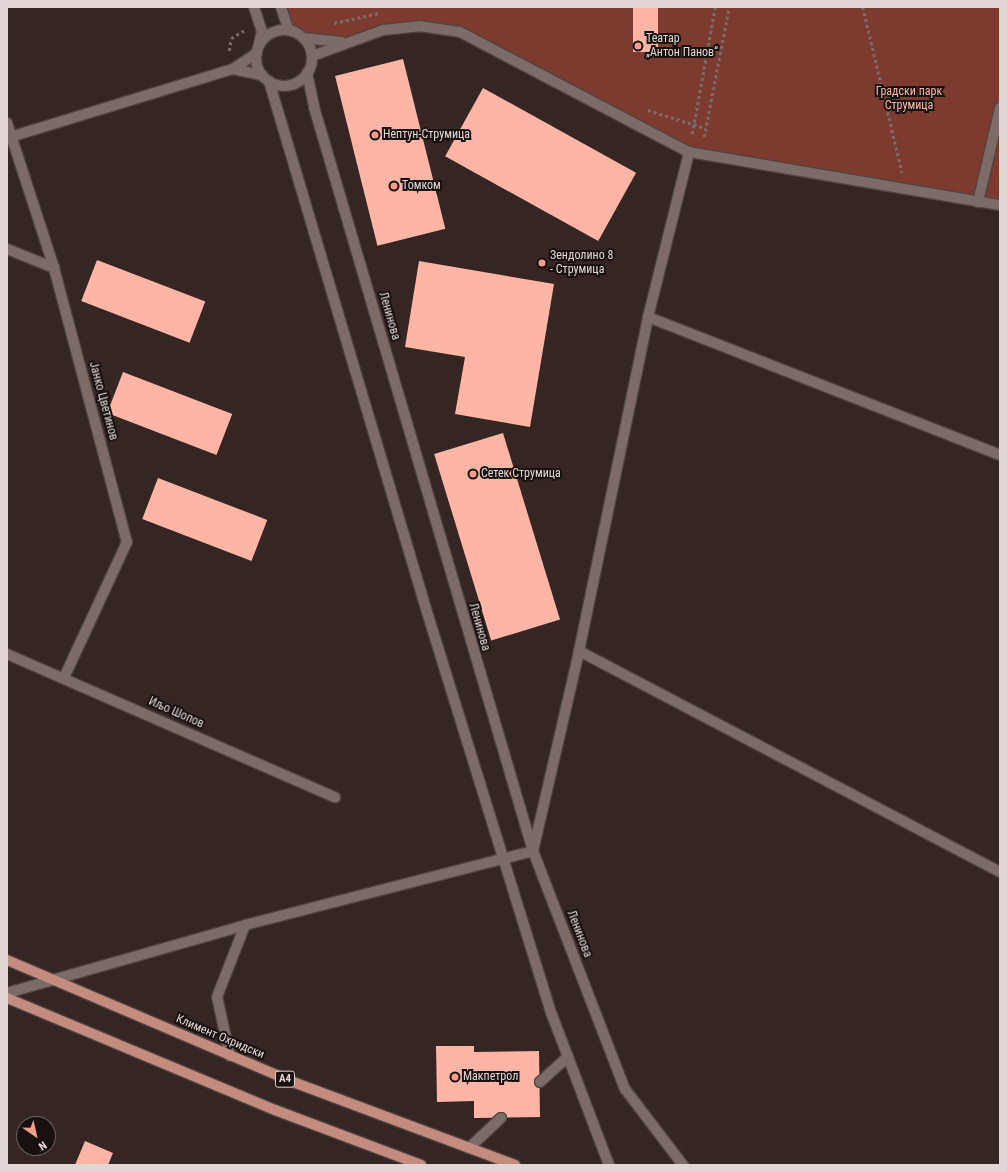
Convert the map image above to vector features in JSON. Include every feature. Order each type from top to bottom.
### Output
[{"type":"main road","name":"Климент Охридски","points":[[7,960],[60,981],[230,1056],[514,1165]]},
{"type":"main road","points":[[7,998],[275,1110],[421,1165]]},
{"type":"street","points":[[254,7],[262,31],[258,50],[266,78],[504,860],[568,1057],[609,1165]]},
{"type":"street","points":[[233,69],[287,85],[307,73],[312,56],[300,35],[288,28],[281,7]]},
{"type":"street","points":[[312,56],[342,42],[382,30],[419,26],[460,32],[689,152],[907,191],[1000,205]]},
{"type":"street","points":[[9,138],[233,69],[258,50],[274,32],[342,42]]},
{"type":"street","name":"Ленинова","points":[[307,73],[321,130],[533,851],[626,1089],[683,1165]]},
{"type":"street","points":[[978,202],[1000,108]]},
{"type":"street","name":"Јанко Цветинов","points":[[7,123],[9,138],[54,268],[128,542],[64,678]]},
{"type":"street","points":[[7,994],[60,981],[245,925],[504,860],[533,851],[579,651],[648,317],[689,152]]},
{"type":"street","points":[[7,249],[54,268]]},
{"type":"street","points":[[648,317],[1000,455]]},
{"type":"street","points":[[579,651],[1000,872]]},
{"type":"street","name":"Иљо Шопов","points":[[7,654],[334,797]]},
{"type":"street","points":[[230,1056],[217,997],[245,925]]},
{"type":"street","points":[[540,1082],[568,1057]]},
{"type":"street","points":[[469,1148],[501,1118]]},
{"type":"path","points":[[689,152],[715,7]]},
{"type":"path","points":[[705,128],[729,7]]},
{"type":"path","points":[[863,7],[907,191]]},
{"type":"green space","name":"Градски парк Струмица","points":[[281,7],[1000,7],[1000,205],[689,152],[460,32],[419,26],[342,42],[288,29]]},
{"type":"building","points":[[633,7],[658,7],[658,52],[633,52]]},
{"type":"building","points":[[403,59],[445,229],[377,246],[335,76]]},
{"type":"building","points":[[483,88],[636,173],[598,241],[445,156]]},
{"type":"building","points":[[97,260],[205,302],[190,343],[81,301]]},
{"type":"building","points":[[419,261],[554,284],[530,427],[455,414],[465,357],[405,347]]},
{"type":"building","points":[[123,372],[232,414],[216,455],[107,413]]},
{"type":"building","points":[[503,433],[560,619],[491,641],[434,454]]},
{"type":"building","points":[[158,478],[267,520],[251,561],[142,519]]},
{"type":"building","points":[[436,1046],[474,1046],[474,1052],[539,1051],[540,1117],[474,1118],[474,1101],[437,1102]]},
{"type":"building","points":[[85,1141],[113,1153],[108,1165],[75,1165]]},
{"type":"place","name":"Театар „Антон Панов“","points":[[638,46]]},
{"type":"place","name":"Нептун-Струмица","points":[[375,135]]},
{"type":"place","name":"Томком","points":[[394,186]]},
{"type":"place","name":"Зендолино 8 - Струмица","points":[[542,263]]},
{"type":"place","name":"Сетек Струмица","points":[[473,474]]},
{"type":"place","name":"Макпетрол","points":[[455,1077]]}]
